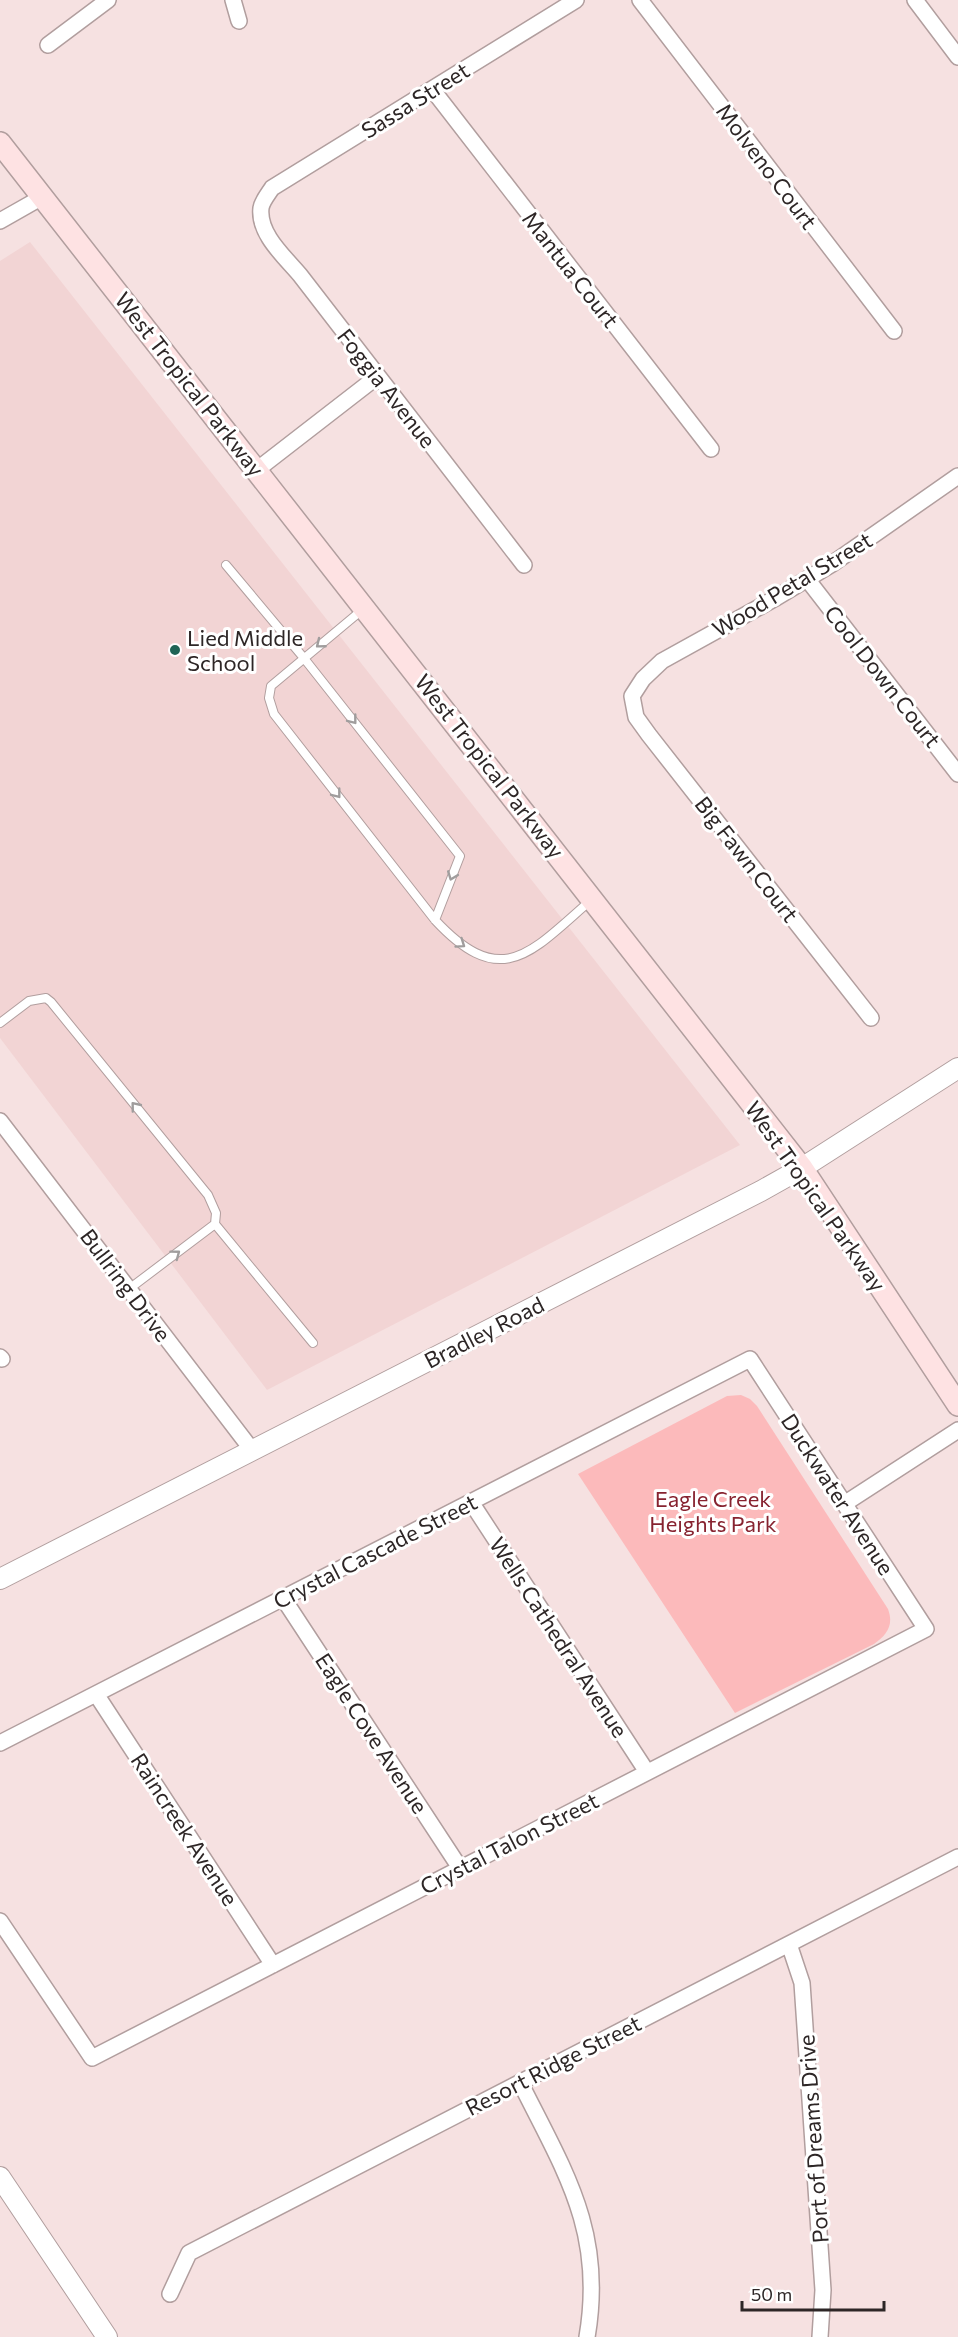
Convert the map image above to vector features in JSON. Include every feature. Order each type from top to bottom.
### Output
[{"type":"main road","name":"West Tropical Parkway","points":[[0,143],[258,469],[802,1168],[958,1405]]},
{"type":"street","points":[[48,45],[108,0]]},
{"type":"street","points":[[233,0],[239,21]]},
{"type":"street","name":"Sassa Street","points":[[261,207],[272,188],[576,0]]},
{"type":"street","name":"Molveno Court","points":[[640,0],[894,331]]},
{"type":"street","points":[[915,0],[958,57]]},
{"type":"street","name":"Mantua Court","points":[[432,89],[711,449]]},
{"type":"street","points":[[0,220],[44,196]]},
{"type":"street","name":"Foggia Avenue","points":[[261,207],[264,228],[279,251],[524,565]]},
{"type":"street","points":[[258,469],[378,375]]},
{"type":"street","name":"Wood Petal Street","points":[[632,696],[643,679],[662,661],[807,579],[859,546],[958,476]]},
{"type":"street","name":"Cool Down Court","points":[[807,579],[958,774]]},
{"type":"street","name":"Big Fawn Court","points":[[632,696],[636,717],[649,735],[871,1018]]},
{"type":"street","name":"Bradley Road","points":[[0,1579],[761,1191],[802,1168],[958,1068]]},
{"type":"street","name":"Bullring Drive","points":[[0,1121],[252,1450]]},
{"type":"street","name":"Crystal Cascade Street","points":[[0,1743],[750,1359]]},
{"type":"street","name":"Duckwater Avenue","points":[[750,1359],[926,1629]]},
{"type":"street","points":[[844,1504],[958,1430]]},
{"type":"street","name":"Wells Cathedral Avenue","points":[[471,1502],[647,1772]]},
{"type":"street","name":"Eagle Cove Avenue","points":[[283,1598],[460,1868]]},
{"type":"street","name":"Crystal Talon Street","points":[[0,1921],[92,2058],[926,1629]]},
{"type":"street","name":"Raincreek Avenue","points":[[96,1694],[273,1965]]},
{"type":"street","name":"Resort Ridge Street","points":[[170,2294],[189,2253],[958,1857]]},
{"type":"street","name":"Port of Dreams Drive","points":[[789,1944],[802,1983],[823,2290],[820,2337]]},
{"type":"street","points":[[520,2082],[572,2186],[586,2228],[592,2270],[592,2307],[587,2337]]},
{"type":"street","points":[[0,2177],[108,2337]]},
{"type":"lane","points":[[226,565],[303,657],[460,856],[435,920]]},
{"type":"lane","points":[[365,608],[303,657],[271,686],[269,698],[274,714],[435,920],[452,938],[469,950],[486,958],[505,959],[520,956],[541,944],[593,899]]},
{"type":"lane","points":[[0,1023],[29,1001],[46,998],[51,1002],[208,1195],[216,1213],[215,1224],[313,1342]]},
{"type":"lane","points":[[129,1289],[215,1224]]},
{"type":"shaded area","name":"Lied Middle School","points":[[30,242],[740,1145],[267,1390],[0,1038],[0,261]]},
{"type":"green space","name":"Eagle Creek Heights Park","points":[[741,1395],[750,1399],[757,1406],[888,1609],[890,1625],[883,1637],[874,1644],[735,1713],[578,1474],[727,1396]]},
{"type":"place","name":"Lied Middle School","points":[[175,650]]}]
